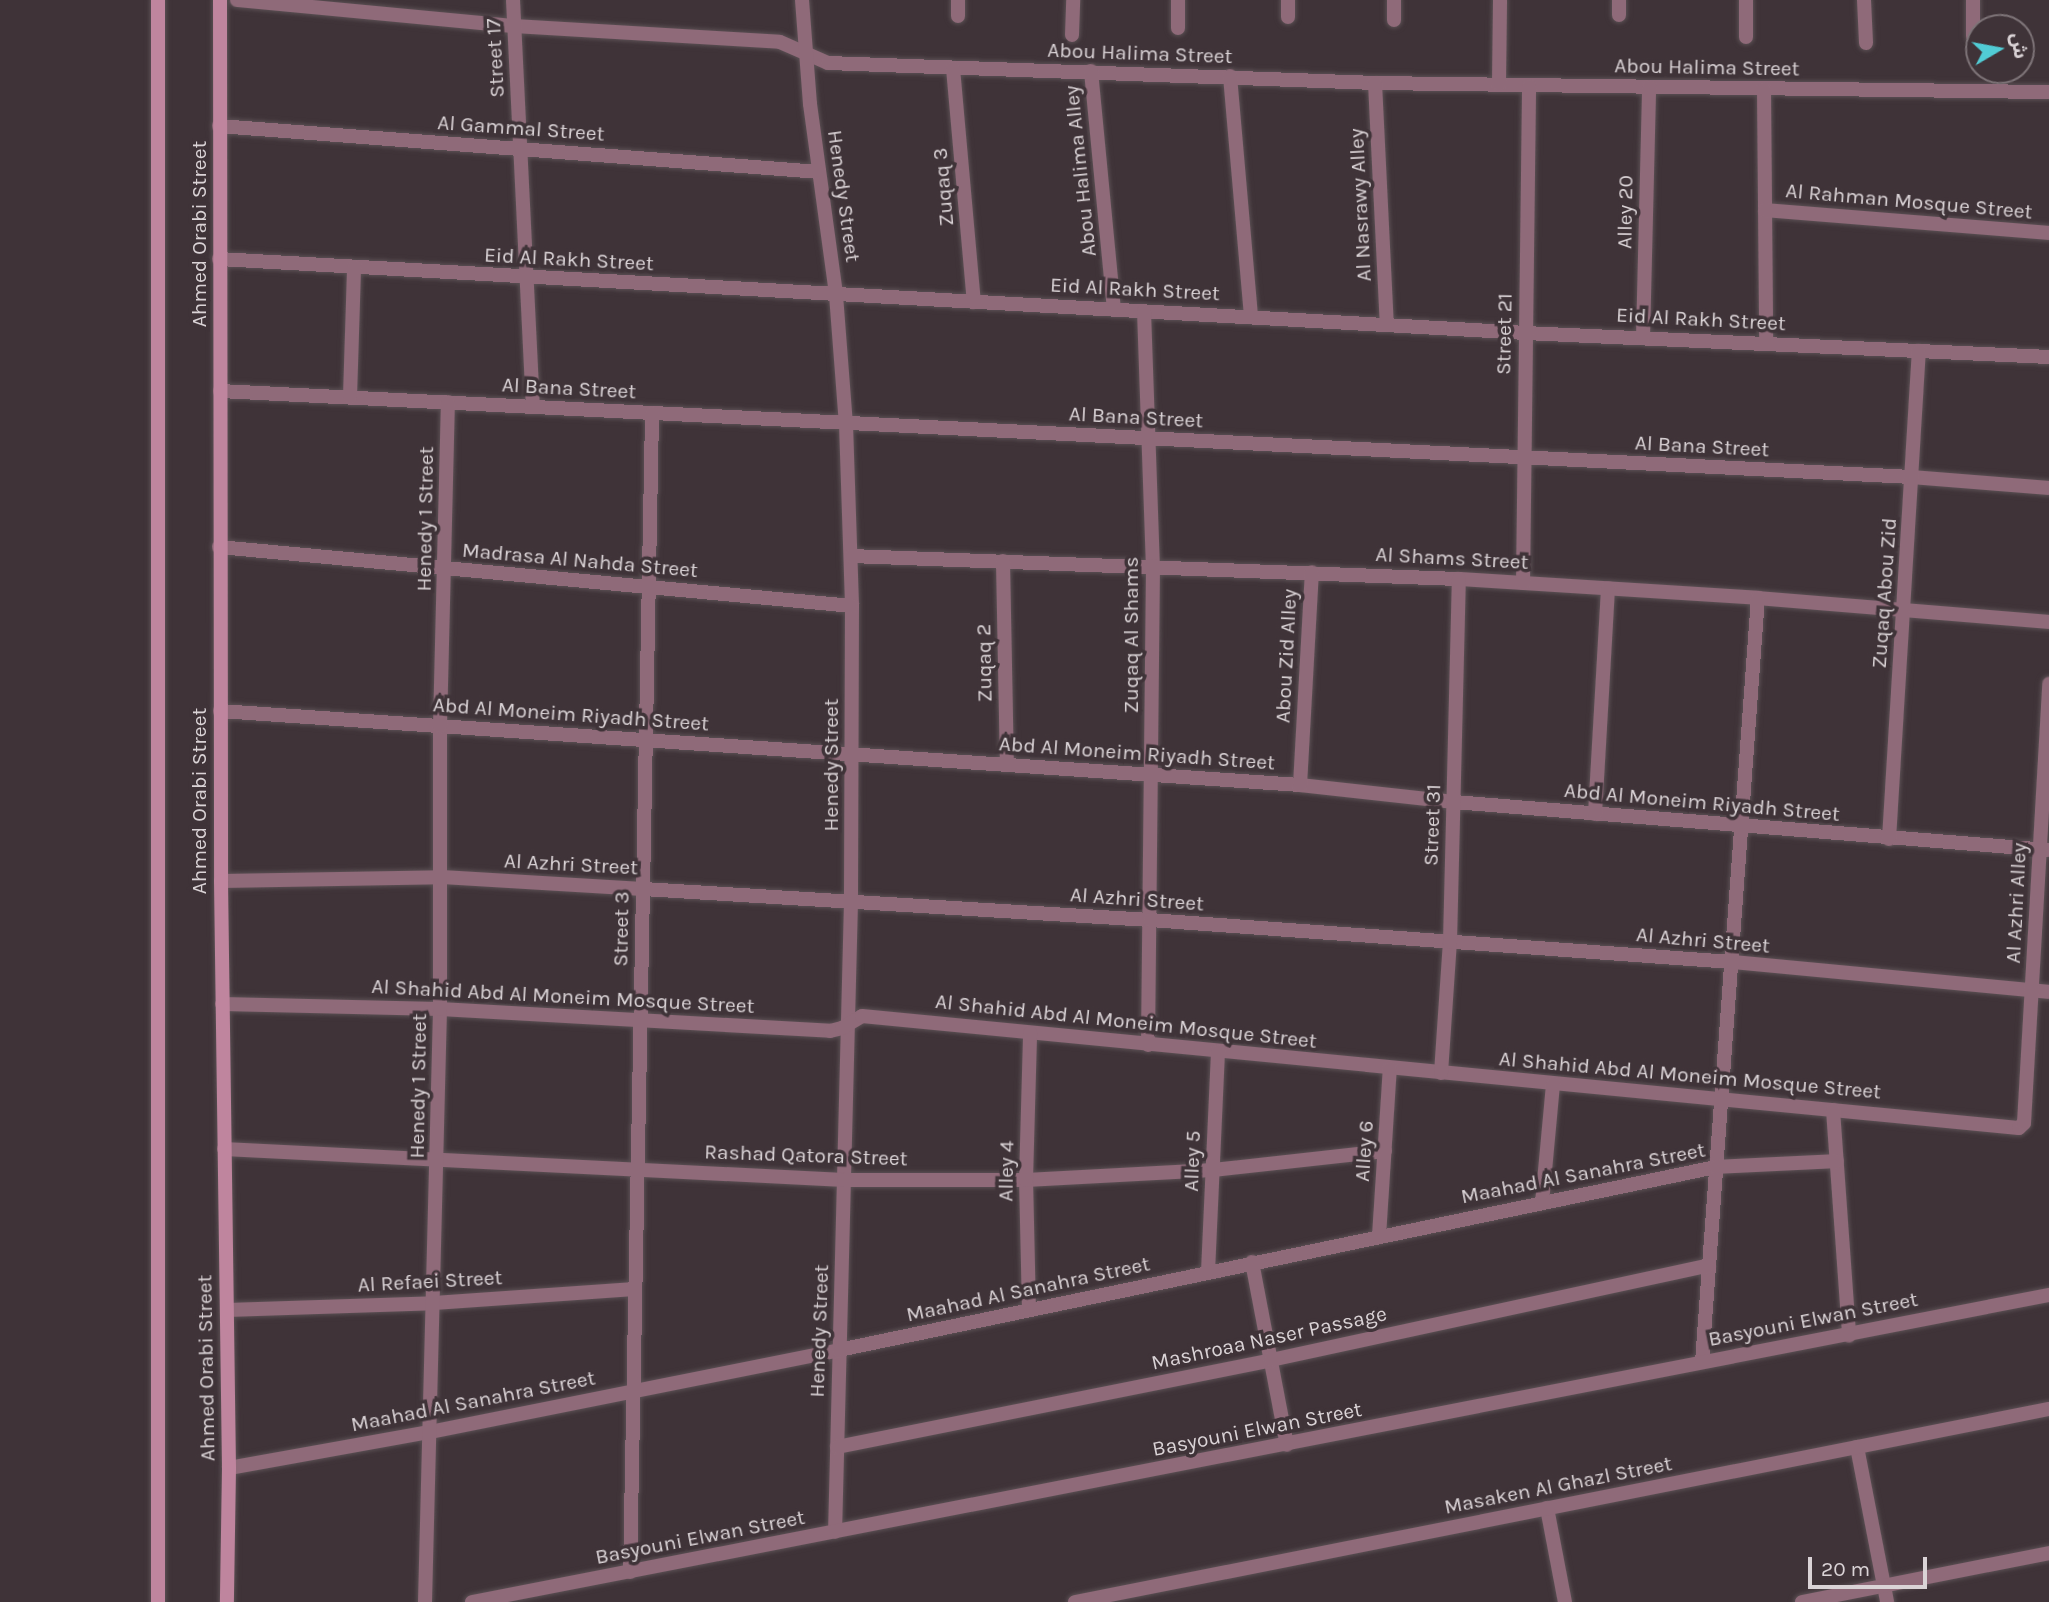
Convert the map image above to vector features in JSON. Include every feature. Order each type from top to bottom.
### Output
[{"type":"main road","name":"Ahmed Orabi Street","points":[[158,0],[158,1602]]},
{"type":"main road","name":"Ahmed Orabi Street","points":[[220,0],[219,547],[229,1468],[227,1602]]},
{"type":"street","name":"Abou Halima Street","points":[[237,0],[514,26],[780,43],[828,63],[1376,83],[2049,92]]},
{"type":"street","name":"Street 17","points":[[513,0],[533,407]]},
{"type":"street","name":"Henedy Street","points":[[802,0],[819,172],[836,295],[846,424],[851,556],[851,902],[835,1532]]},
{"type":"street","points":[[958,0],[958,16]]},
{"type":"street","points":[[1072,35],[1073,0]]},
{"type":"street","points":[[1178,0],[1178,28]]},
{"type":"street","points":[[1288,0],[1288,18]]},
{"type":"street","points":[[1394,0],[1394,20]]},
{"type":"street","points":[[1499,84],[1500,0]]},
{"type":"street","points":[[1745,0],[1746,37]]},
{"type":"street","points":[[1864,0],[1866,43]]},
{"type":"street","name":"Zuqaq 3","points":[[953,68],[974,302]]},
{"type":"street","name":"Abou Halima Alley","points":[[1091,71],[1114,309]]},
{"type":"street","points":[[1230,76],[1251,316]]},
{"type":"street","name":"Al Nasrawy Alley","points":[[1376,83],[1387,325]]},
{"type":"street","name":"Street 21","points":[[1523,583],[1529,86]]},
{"type":"street","name":"Alley 20","points":[[1643,338],[1650,87]]},
{"type":"street","points":[[1764,89],[1766,343]]},
{"type":"street","name":"Al Gammal Street","points":[[219,126],[819,172]]},
{"type":"street","name":"Al Rahman Mosque Street","points":[[1765,210],[2049,233]]},
{"type":"street","name":"Eid Al Rakh Street","points":[[219,259],[1525,333],[2049,358]]},
{"type":"street","points":[[350,397],[354,267]]},
{"type":"street","name":"Zuqaq Al Shams","points":[[1144,311],[1153,566],[1148,1045]]},
{"type":"street","name":"Zuqaq Abou Zid","points":[[1889,839],[1919,351]]},
{"type":"street","name":"Al Bana Street","points":[[220,391],[1912,477],[2049,488]]},
{"type":"street","name":"Henedy 1 Street","points":[[425,1602],[440,1009],[440,726],[448,402]]},
{"type":"street","name":"Street 3","points":[[630,1572],[652,413]]},
{"type":"street","name":"Madrasa Al Nahda Street","points":[[219,547],[852,606]]},
{"type":"street","name":"Al Shams Street","points":[[851,556],[1459,579],[1758,598],[2049,622]]},
{"type":"street","name":"Zuqaq 2","points":[[1003,561],[1007,765]]},
{"type":"street","name":"Abou Zid Alley","points":[[1300,785],[1312,572]]},
{"type":"street","name":"Street 31","points":[[1441,1073],[1450,942],[1459,579]]},
{"type":"street","points":[[1595,814],[1608,588]]},
{"type":"street","points":[[1702,1362],[1758,598]]},
{"type":"street","name":"Al Azhri Alley","points":[[2024,1124],[2044,850],[2049,684]]},
{"type":"street","name":"Abd Al Moneim Riyadh Street","points":[[220,711],[1300,785],[1454,802],[2044,850]]},
{"type":"street","name":"Al Azhri Street","points":[[221,881],[442,877],[643,889],[1150,920],[1732,962],[2049,992]]},
{"type":"street","name":"Al Shahid Abd Al Moneim Mosque Street","points":[[222,1004],[440,1009],[830,1031],[862,1016],[2019,1128],[2024,1124]]},
{"type":"street","name":"Alley 4","points":[[1029,1310],[1026,1180],[1030,1033]]},
{"type":"street","name":"Alley 5","points":[[1208,1272],[1217,1051]]},
{"type":"street","name":"Alley 6","points":[[1379,1236],[1390,1068]]},
{"type":"street","points":[[1542,1203],[1553,1084]]},
{"type":"street","points":[[1833,1110],[1849,1335]]},
{"type":"street","name":"Rashad Qatora Street","points":[[224,1149],[844,1180],[1026,1180],[1213,1170],[1385,1151]]},
{"type":"street","name":"Maahad Al Sanahra Street","points":[[229,1468],[634,1392],[1716,1167],[1837,1161]]},
{"type":"street","points":[[1252,1262],[1287,1445]]},
{"type":"street","name":"Mashroaa Naser Passage","points":[[837,1447],[1271,1360],[1709,1265]]},
{"type":"street","name":"Al Refaei Street","points":[[227,1310],[434,1303],[635,1289]]},
{"type":"street","name":"Basyouni Elwan Street","points":[[472,1602],[2049,1295]]},
{"type":"street","name":"Masaken Al Ghazl Street","points":[[1075,1602],[2049,1409]]},
{"type":"street","points":[[1857,1447],[1887,1602]]},
{"type":"street","points":[[1546,1508],[1565,1602]]},
{"type":"street","points":[[1802,1602],[2049,1553]]}]
